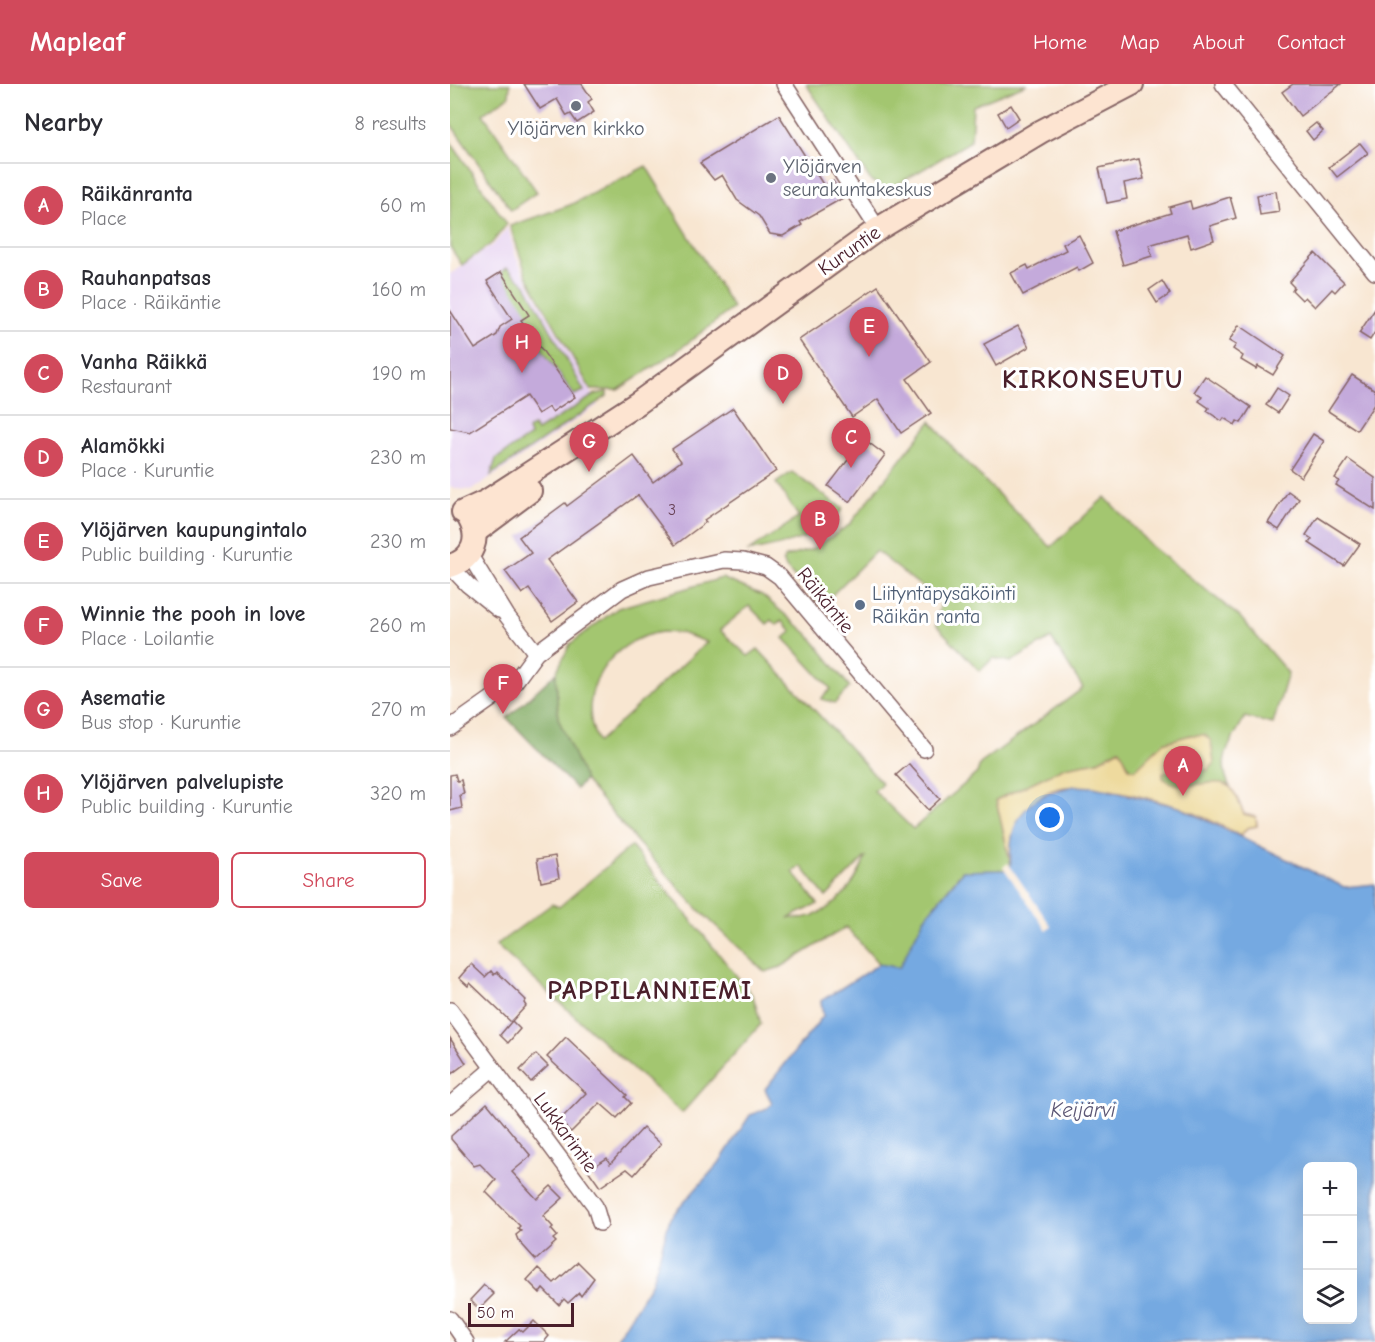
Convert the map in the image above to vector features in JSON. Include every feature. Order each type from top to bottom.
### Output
[{"type":"main road","name":"Kuruntie","points":[[1071,114],[1110,84]]},
{"type":"main road","name":"Kuruntie","points":[[457,510],[487,501],[638,403],[878,229],[1071,114],[1132,84]]},
{"type":"main road","name":"Kuruntie","points":[[475,532],[579,457],[638,403]]},
{"type":"main road","points":[[450,566],[470,554],[475,532],[469,518],[457,510]]},
{"type":"street","points":[[784,84],[878,229]]},
{"type":"street","points":[[1223,84],[1375,272]]},
{"type":"street","points":[[1236,84],[1247,111]]},
{"type":"street","points":[[470,554],[507,616],[536,653]]},
{"type":"street","name":"Räikäntie","points":[[450,728],[514,683],[536,653],[622,589],[649,577],[724,560],[743,561],[766,567],[780,577],[924,749]]},
{"type":"street","points":[[450,566],[468,585],[507,616]]},
{"type":"street","name":"Lukkarintie","points":[[450,1010],[595,1206],[600,1223]]},
{"type":"street","points":[[450,1105],[493,1068]]},
{"type":"street","points":[[450,1319],[466,1342]]},
{"type":"shaded area","points":[[508,227],[515,254],[525,276],[598,405],[479,486],[470,490],[455,489],[450,487],[450,274],[494,244]]},
{"type":"green space","points":[[450,84],[510,84],[509,96],[483,114],[537,192],[511,210],[450,123]]},
{"type":"green space","points":[[806,84],[1027,84],[973,106],[971,141],[888,190],[871,181]]},
{"type":"green space","points":[[450,141],[507,224],[492,243],[462,265],[450,247]]},
{"type":"green space","points":[[646,166],[733,308],[676,352],[618,390],[591,390],[527,276],[510,226],[570,205]]},
{"type":"green space","points":[[507,268],[526,285],[584,391],[574,395],[521,320],[501,272]]},
{"type":"green space","points":[[607,392],[607,396],[491,475],[496,459],[530,436],[528,430],[533,426],[537,431],[596,394]]},
{"type":"green space","points":[[931,421],[956,452],[1051,547],[1105,497],[1151,546],[1240,617],[1288,673],[1273,724],[1245,717],[1224,760],[1226,778],[1231,789],[1215,783],[1181,785],[1163,778],[1163,773],[1179,769],[1198,771],[1191,735],[1163,743],[1135,771],[1130,768],[1119,749],[1098,761],[1065,767],[996,800],[1011,865],[1005,870],[962,871],[925,917],[899,968],[879,964],[846,927],[781,967],[765,972],[698,909],[581,776],[558,718],[556,673],[570,644],[618,608],[722,578],[762,595],[809,635],[850,687],[835,703],[821,699],[831,689],[784,638],[792,631],[782,621],[777,625],[772,620],[767,624],[749,606],[720,630],[748,656],[758,649],[882,783],[874,791],[913,829],[977,773],[980,764],[1083,688],[1051,638],[1011,662],[993,658],[980,671],[936,625],[941,602],[876,551],[821,606],[786,568],[783,561],[786,557],[813,549],[849,525]],"holes":[[[662,632],[681,633],[707,642],[598,742],[591,723],[590,705],[594,687],[602,671],[627,645]],[[866,856],[847,891],[827,909],[802,918],[789,918],[818,904],[793,872],[801,866],[826,897]]]},
{"type":"green space","points":[[792,472],[843,509],[823,528],[812,534],[787,543],[747,552],[799,517],[776,483]]},
{"type":"green space","points":[[556,673],[558,718],[585,780],[576,789],[507,718]]},
{"type":"green space","points":[[631,846],[753,996],[761,1024],[682,1113],[496,945],[552,904],[559,907]]},
{"type":"sand","points":[[1191,735],[1205,735],[1211,741],[1214,764],[1208,770],[1179,769],[1163,773],[1163,778],[1181,785],[1225,784],[1237,797],[1244,814],[1256,817],[1257,826],[1247,828],[1241,835],[1194,813],[1150,799],[1112,790],[1060,788],[1044,795],[1016,827],[1012,840],[1011,865],[996,800],[1065,767],[1098,761],[1120,749],[1129,768],[1135,770],[1163,743]]},
{"type":"water","name":"Keijärvi","points":[[1074,786],[1094,787],[1179,807],[1344,887],[1375,884],[1375,1342],[615,1342],[652,1282],[670,1218],[719,1163],[750,1115],[767,1108],[772,1103],[765,1089],[823,1016],[821,1001],[879,964],[899,968],[925,917],[963,871],[1005,870],[1011,865],[1011,848],[1017,821],[1033,802],[1045,795]]},
{"type":"pier","points":[[1008,863],[1051,926],[1046,930],[1003,867]]},
{"type":"building","name":"Ylöjärven kirkko","points":[[524,84],[582,84],[592,99],[588,102],[594,112],[577,123],[571,114],[567,116],[557,99],[540,109]]},
{"type":"building","points":[[1293,84],[1341,84],[1300,116],[1282,92]]},
{"type":"building","points":[[1011,105],[1019,118],[1006,127],[998,113]]},
{"type":"building","name":"Ylöjärven seurakuntakeskus","points":[[779,115],[824,186],[833,181],[843,198],[800,222],[802,225],[783,236],[770,234],[759,216],[737,200],[722,175],[714,180],[700,163]]},
{"type":"building","points":[[1316,123],[1323,131],[1313,140],[1306,131]]},
{"type":"building","points":[[1360,143],[1368,153],[1337,177],[1329,167]]},
{"type":"building","points":[[1139,159],[1144,179],[1124,183],[1127,199],[1107,203],[1099,168]]},
{"type":"building","points":[[1276,191],[1279,212],[1260,215],[1257,195]]},
{"type":"building","points":[[1230,197],[1236,218],[1210,226],[1214,240],[1191,248],[1187,234],[1149,245],[1152,256],[1123,265],[1113,231],[1171,213],[1169,207],[1190,201],[1192,209]]},
{"type":"building","points":[[1079,235],[1093,263],[1079,271],[1077,267],[1023,295],[1011,273],[1027,265],[1029,269],[1066,250],[1063,244]]},
{"type":"building","points":[[1315,253],[1344,282],[1335,292],[1332,289],[1315,307],[1305,297],[1302,300],[1292,290],[1294,287],[1289,282]]},
{"type":"building","points":[[501,272],[529,315],[521,320],[575,397],[552,412],[549,407],[538,414],[526,396],[470,432],[450,428],[450,310],[475,349],[497,335],[500,327],[512,319],[487,281]]},
{"type":"building","points":[[1162,281],[1170,294],[1157,303],[1149,290]]},
{"type":"building","points":[[878,286],[931,362],[907,379],[931,413],[901,433],[878,399],[852,417],[799,340]]},
{"type":"building","points":[[1375,309],[1375,332],[1370,340],[1359,333]]},
{"type":"building","points":[[1239,325],[1285,356],[1273,375],[1241,360],[1243,356],[1233,349],[1236,345],[1229,341]]},
{"type":"building","points":[[1018,326],[1029,347],[996,366],[984,344]]},
{"type":"building","points":[[1352,375],[1375,390],[1375,403],[1357,430],[1328,411]]},
{"type":"building","points":[[1205,376],[1251,407],[1241,423],[1237,421],[1235,425],[1224,418],[1222,421],[1207,411],[1209,408],[1199,401],[1202,397],[1194,392]]},
{"type":"building","points":[[1277,388],[1289,396],[1278,413],[1266,405]]},
{"type":"building","points":[[733,408],[776,471],[704,520],[706,522],[675,545],[638,495],[547,560],[578,602],[552,621],[529,589],[522,594],[505,571],[531,553],[519,537],[565,503],[567,506],[634,456],[653,482],[681,461],[672,449]]},
{"type":"building","points":[[1313,434],[1324,441],[1301,477],[1290,469]]},
{"type":"building","points":[[864,439],[885,455],[850,502],[828,486]]},
{"type":"building","points":[[1348,459],[1375,478],[1375,510],[1336,485],[1339,481],[1335,478]]},
{"type":"building","points":[[1288,491],[1299,499],[1279,530],[1268,523]]},
{"type":"building","points":[[1318,517],[1360,544],[1344,566],[1309,543],[1312,539],[1306,535]]},
{"type":"building","points":[[909,764],[940,799],[928,810],[896,775]]},
{"type":"building","points":[[455,774],[457,781],[461,780],[464,794],[460,795],[462,808],[450,811],[450,775]]},
{"type":"building","points":[[555,856],[559,878],[541,882],[537,859]]},
{"type":"building","points":[[471,964],[485,977],[491,971],[494,975],[497,972],[526,1000],[524,1003],[526,1006],[512,1021],[520,1029],[508,1043],[500,1035],[511,1022],[470,983],[468,986],[459,978]]},
{"type":"building","points":[[566,1037],[627,1095],[625,1097],[631,1103],[617,1118],[600,1103],[571,1132],[559,1121],[586,1093],[547,1057]]},
{"type":"building","points":[[450,1038],[466,1063],[450,1075]]},
{"type":"building","points":[[536,1054],[548,1066],[531,1082],[520,1070]]},
{"type":"building","points":[[487,1103],[531,1156],[512,1172],[537,1199],[551,1186],[563,1198],[543,1216],[553,1227],[551,1229],[557,1236],[553,1239],[556,1242],[536,1260],[518,1240],[516,1235],[521,1231],[518,1228],[520,1226],[486,1192],[496,1180],[480,1164],[474,1166],[451,1139],[451,1136]]},
{"type":"building","points":[[643,1128],[661,1144],[634,1175],[627,1169],[600,1187],[588,1170],[607,1158],[610,1164]]},
{"type":"building","points":[[578,1262],[594,1278],[581,1296],[579,1293],[568,1303],[564,1299],[559,1305],[543,1289],[540,1293],[527,1280],[538,1268],[554,1283]]},
{"type":"building","points":[[484,1285],[494,1294],[479,1309],[470,1300]]},
{"type":"building","points":[[534,1321],[549,1336],[544,1342],[505,1342],[519,1329],[523,1332]]},
{"type":"place","name":"Ylöjärven kirkko","points":[[576,106]]},
{"type":"place","name":"Ylöjärven seurakuntakeskus","points":[[771,178]]},
{"type":"place","name":"Ylöjärven kaupungintalo","points":[[869,357]]},
{"type":"place","name":"Ylöjärven palvelupiste","points":[[522,373]]},
{"type":"place","name":"Alamökki","points":[[783,404]]},
{"type":"place","name":"Vanha Räikkä","points":[[851,468]]},
{"type":"place","name":"Asematie","points":[[589,472]]},
{"type":"place","name":"Rauhanpatsas","points":[[820,550]]},
{"type":"place","name":"Liityntäpysäköinti Räikän ranta","points":[[860,605]]},
{"type":"place","name":"Winnie the pooh in love","points":[[503,714]]},
{"type":"place","name":"Räikänranta","points":[[1183,796]]},
{"type":"district","name":"KIRKONSEUTU","points":[[1093,379]]},
{"type":"district","name":"PAPPILANNIEMI","points":[[650,990]]}]
